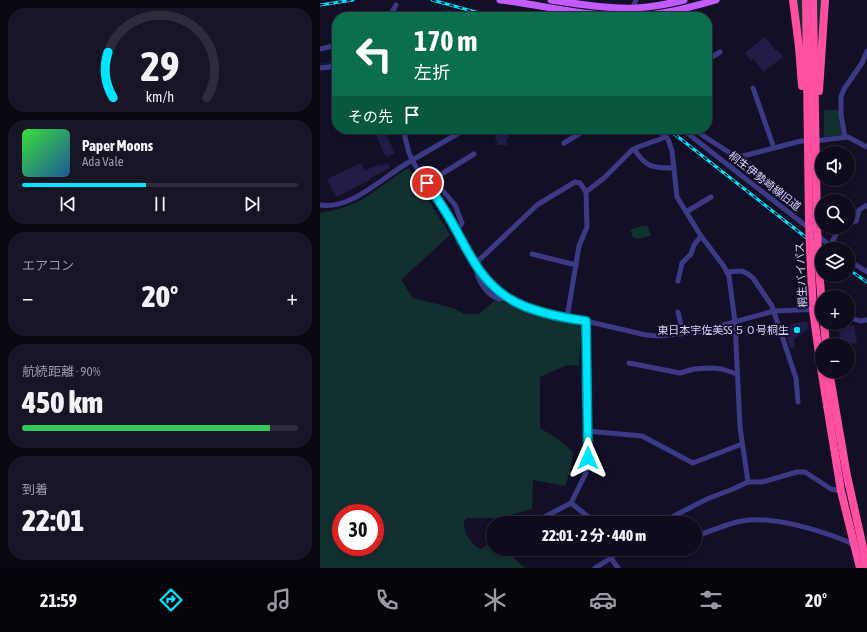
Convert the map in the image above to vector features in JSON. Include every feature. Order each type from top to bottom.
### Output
[{"type":"highway","points":[[793,0],[799,47],[804,124],[811,141]]},
{"type":"highway","name":"桐生バイパス","points":[[806,0],[811,141],[821,290]]},
{"type":"highway","name":"桐生バイパス","points":[[813,0],[809,220],[810,250],[815,290]]},
{"type":"highway","points":[[811,141],[819,127],[819,97],[825,0]]},
{"type":"highway","name":"桐生バイパス","points":[[819,330],[821,368],[841,491],[860,568]]},
{"type":"highway","points":[[830,378],[845,469],[865,550],[867,565]]},
{"type":"main road","points":[[500,0],[576,12]]},
{"type":"main road","points":[[552,0],[597,6],[633,8],[684,0]]},
{"type":"main road","points":[[668,12],[716,0]]},
{"type":"street","points":[[632,12],[636,0]]},
{"type":"street","points":[[392,12],[396,5]]},
{"type":"street","points":[[320,49],[332,46]]},
{"type":"street","points":[[845,137],[841,115],[841,97],[862,63],[867,51]]},
{"type":"street","points":[[712,57],[720,52]]},
{"type":"street","points":[[320,68],[332,67]]},
{"type":"street","points":[[753,88],[774,148]]},
{"type":"street","points":[[404,134],[405,142],[413,160],[456,228],[475,264],[489,283],[506,297],[515,302],[530,308],[567,318],[646,335],[659,336],[683,334],[774,311],[815,310]]},
{"type":"street","points":[[320,205],[338,204],[355,197],[413,160],[458,134]]},
{"type":"street","points":[[564,143],[579,134]]},
{"type":"street","points":[[663,134],[666,137],[672,151],[676,195],[701,236],[727,272],[730,282],[735,322],[740,427],[748,482]]},
{"type":"street","name":"桐生伊勢崎線旧道","points":[[691,134],[826,242]]},
{"type":"street","points":[[701,134],[736,156],[742,156],[801,141],[845,137],[867,147]]},
{"type":"street","points":[[586,192],[604,178],[626,154],[634,149],[666,137]]},
{"type":"street","points":[[634,149],[641,158],[653,167],[674,168]]},
{"type":"street","points":[[427,183],[474,154]]},
{"type":"street","points":[[433,179],[452,200],[458,211],[462,223],[456,228]]},
{"type":"street","points":[[475,264],[537,205],[575,182],[580,183],[586,192],[587,227],[579,246],[567,318]]},
{"type":"street","points":[[686,212],[711,197]]},
{"type":"street","points":[[855,221],[859,210],[867,205]]},
{"type":"street","points":[[678,281],[682,263],[691,254],[694,245],[701,236]]},
{"type":"street","points":[[532,254],[576,265]]},
{"type":"street","points":[[855,264],[867,272]]},
{"type":"street","points":[[479,270],[477,273],[478,276],[488,292],[499,299],[506,297]]},
{"type":"street","points":[[727,272],[742,271],[751,276],[774,311],[796,378],[798,402]]},
{"type":"street","points":[[678,312],[683,334]]},
{"type":"street","points":[[855,319],[860,321],[867,320]]},
{"type":"street","points":[[546,516],[571,503],[586,470],[586,321]]},
{"type":"street","points":[[629,363],[680,373],[697,369],[711,368],[722,369],[738,374]]},
{"type":"street","points":[[587,431],[642,436],[693,463],[742,444]]},
{"type":"street","points":[[676,516],[707,499],[748,482],[762,482],[802,472],[809,474],[831,489],[841,491]]},
{"type":"street","points":[[571,503],[587,516]]},
{"type":"street","points":[[702,534],[738,521],[754,519],[778,521],[823,533],[865,550]]},
{"type":"street","points":[[595,568],[611,558],[618,568]]},
{"type":"green space","points":[[796,0],[803,0],[803,76]]},
{"type":"green space","points":[[817,0],[824,0],[818,76]]},
{"type":"green space","points":[[824,110],[839,110],[842,135],[824,137]]},
{"type":"green space","points":[[406,169],[410,169],[450,235],[401,280],[413,298],[453,308],[464,314],[479,314],[494,301],[500,301],[534,314],[581,326],[579,366],[567,365],[540,377],[540,428],[559,440],[573,452],[571,468],[565,486],[533,480],[532,509],[507,516],[468,518],[464,521],[466,533],[474,545],[481,549],[486,546],[486,556],[512,556],[525,568],[320,568],[320,213],[339,209],[362,200]]},
{"type":"green space","points":[[641,226],[648,226],[651,236],[637,239],[633,237],[630,230]]},
{"type":"building","points":[[765,37],[783,57],[763,72],[754,59],[751,61],[745,53]]},
{"type":"building","points":[[375,134],[386,134],[395,153],[386,157]]},
{"type":"building","points":[[496,134],[509,134],[509,138],[507,138],[507,145],[497,145],[497,141],[495,140]]},
{"type":"building","points":[[361,163],[365,171],[379,164],[381,166],[388,163],[390,168],[336,197],[327,179]]},
{"type":"building","points":[[807,321],[809,330],[805,331],[794,339],[795,347],[790,348],[783,326]]},
{"type":"building","points":[[839,330],[855,330],[857,343],[855,343],[855,338],[840,338]]},
{"type":"waterway","points":[[441,12],[447,9]]},
{"type":"waterway","points":[[320,64],[332,63]]},
{"type":"railway","points":[[320,5],[353,0]]},
{"type":"railway","points":[[432,0],[476,12]]},
{"type":"railway","points":[[674,134],[815,244]]},
{"type":"railway","points":[[855,274],[867,282]]},
{"type":"place","name":"東日本宇佐美SS ５０号桐生","points":[[797,330]]},
{"type":"route","points":[[427,183],[450,219],[471,258],[489,283],[509,299],[522,305],[567,318],[586,321],[588,458]]}]
